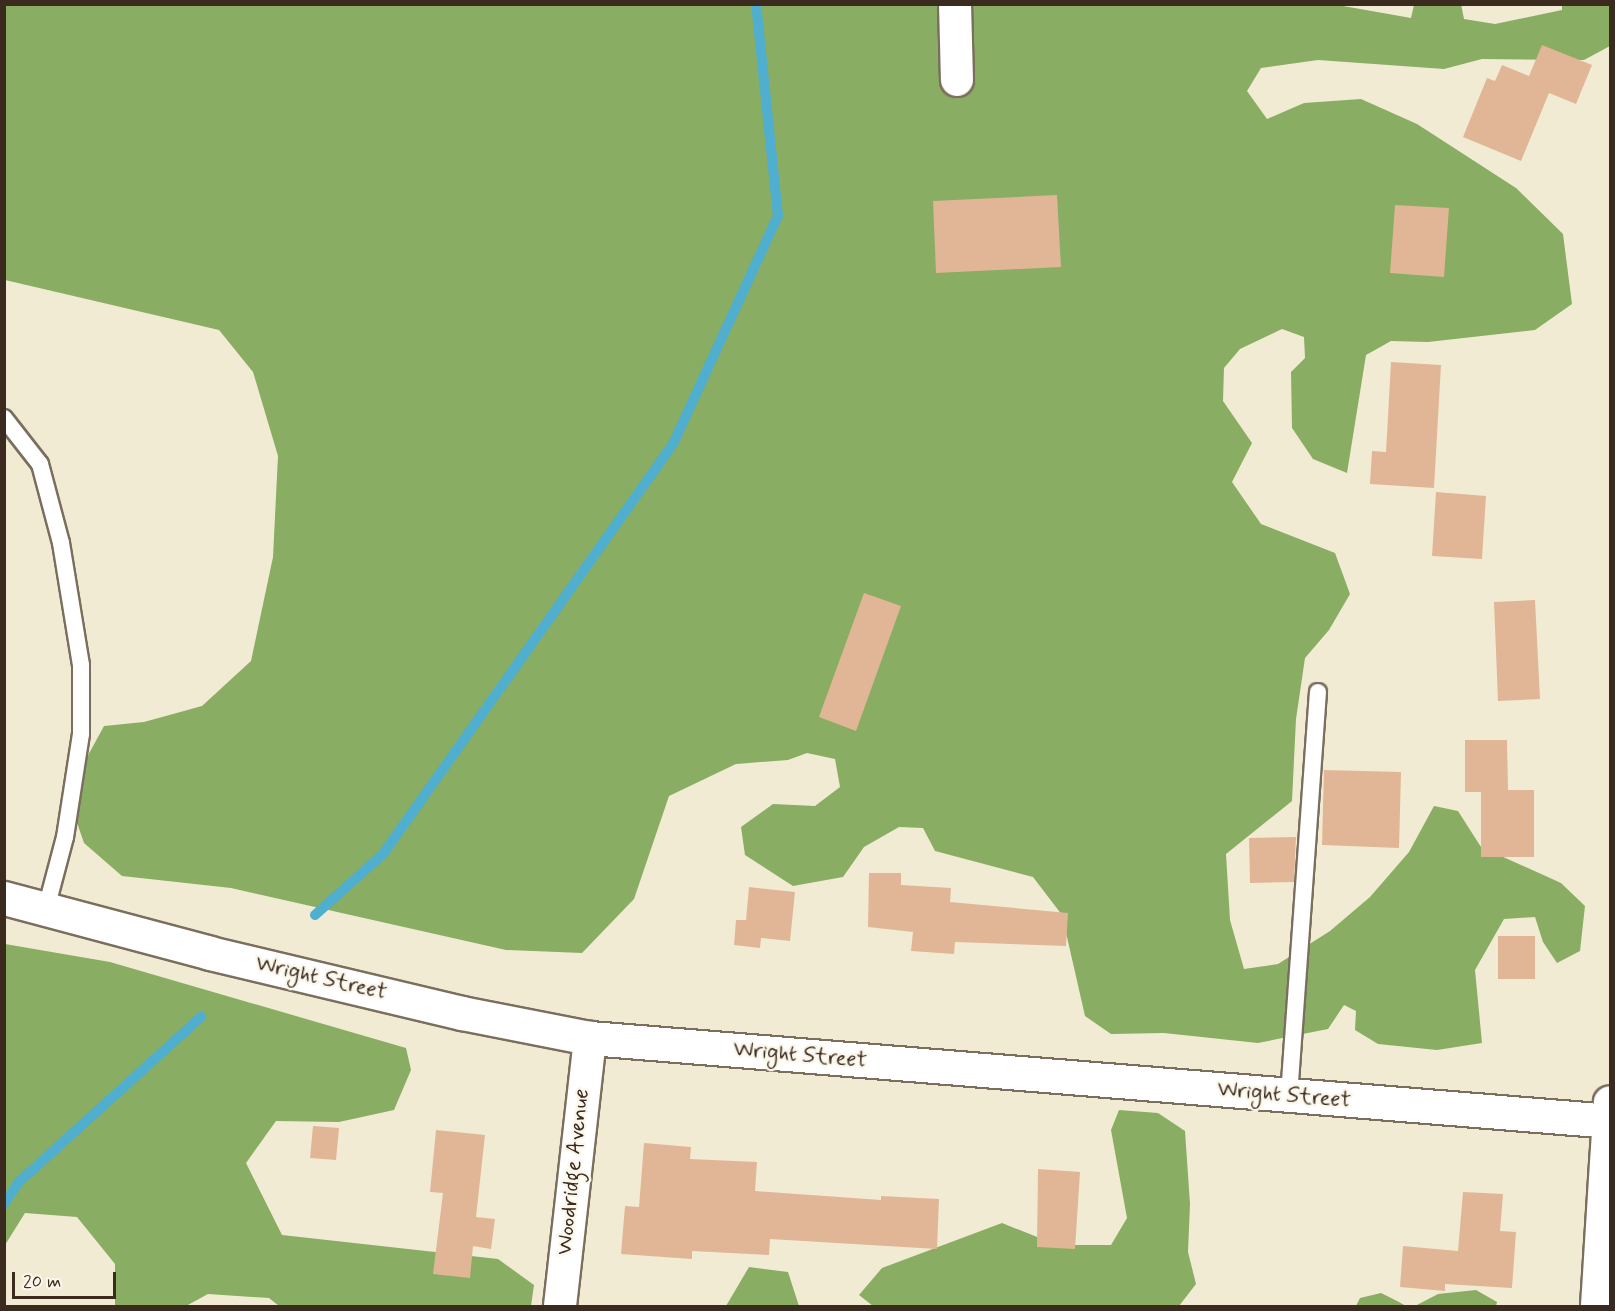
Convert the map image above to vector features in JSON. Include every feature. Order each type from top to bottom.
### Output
[{"type":"main road","name":"Wright Street","points":[[4,898],[451,1011],[590,1038],[1289,1096],[1610,1114]]},
{"type":"street","points":[[955,4],[957,80]]},
{"type":"street","name":"Woodridge Avenue","points":[[560,1306],[590,1038]]},
{"type":"street","points":[[1597,1306],[1610,1114]]},
{"type":"lane","points":[[4,418],[40,464],[61,543],[81,665],[81,734],[65,837],[46,909]]},
{"type":"lane","points":[[1289,1096],[1318,692]]},
{"type":"green space","points":[[1332,4],[1411,18],[1414,5],[1461,4],[1464,19],[1495,24],[1562,10],[1562,5],[1610,5],[1610,46],[1584,60],[1482,59],[1444,69],[1318,60],[1261,68],[1247,91],[1267,119],[1304,103],[1361,99],[1417,124],[1516,188],[1563,234],[1572,304],[1535,330],[1428,342],[1391,341],[1366,355],[1347,473],[1313,459],[1292,428],[1291,372],[1305,358],[1304,337],[1282,329],[1240,349],[1224,368],[1223,401],[1252,443],[1232,482],[1261,524],[1335,553],[1350,594],[1329,630],[1305,658],[1296,719],[1292,801],[1226,854],[1230,920],[1244,969],[1278,964],[1330,931],[1370,897],[1409,852],[1434,806],[1458,811],[1481,847],[1561,883],[1585,906],[1580,951],[1557,963],[1543,942],[1535,917],[1504,919],[1475,970],[1482,1043],[1437,1050],[1378,1044],[1355,1030],[1356,1011],[1344,1005],[1328,1029],[1258,1043],[1164,1033],[1111,1034],[1085,1016],[1062,915],[1033,877],[935,851],[923,828],[899,827],[864,847],[843,877],[793,886],[745,855],[741,827],[773,804],[815,806],[840,787],[835,759],[807,753],[788,760],[736,764],[669,796],[634,899],[582,953],[506,950],[231,888],[122,876],[84,843],[67,794],[104,726],[144,722],[202,706],[251,661],[273,557],[278,456],[253,372],[219,330],[5,280],[4,5]]},
{"type":"green space","points":[[5,944],[110,962],[406,1048],[411,1070],[394,1110],[339,1122],[276,1121],[246,1163],[282,1235],[498,1259],[534,1285],[531,1306],[279,1306],[269,1298],[208,1294],[186,1306],[115,1306],[115,1264],[77,1217],[25,1213],[5,1245]]},
{"type":"green space","points":[[1119,1110],[1158,1113],[1185,1131],[1190,1204],[1188,1252],[1196,1284],[1179,1306],[873,1306],[859,1295],[882,1268],[1002,1223],[1057,1245],[1111,1245],[1127,1218],[1111,1130]]},
{"type":"green space","points":[[749,1267],[788,1272],[799,1306],[726,1306]]},
{"type":"green space","points":[[1476,1290],[1497,1302],[1496,1306],[1415,1306],[1438,1294]]},
{"type":"green space","points":[[1381,1293],[1406,1306],[1356,1306],[1360,1298]]},
{"type":"building","points":[[1542,45],[1592,65],[1576,104],[1549,93],[1521,161],[1463,137],[1487,78],[1495,81],[1502,65],[1529,76]]},
{"type":"building","points":[[1057,195],[1061,267],[936,273],[933,201]]},
{"type":"building","points":[[1395,205],[1449,208],[1444,277],[1390,273]]},
{"type":"building","points":[[1391,362],[1441,365],[1434,488],[1370,484],[1372,451],[1386,452]]},
{"type":"building","points":[[1436,492],[1486,496],[1482,559],[1432,556]]},
{"type":"building","points":[[864,593],[901,606],[856,731],[819,717]]},
{"type":"building","points":[[1535,600],[1540,699],[1498,701],[1494,602]]},
{"type":"building","points":[[1465,740],[1507,740],[1508,790],[1534,790],[1534,857],[1481,857],[1481,792],[1465,792]]},
{"type":"building","points":[[1324,770],[1401,772],[1399,848],[1322,845]]},
{"type":"building","points":[[1296,837],[1294,882],[1250,883],[1249,838]]},
{"type":"building","points":[[869,873],[901,873],[901,885],[951,888],[950,902],[1068,913],[1066,946],[955,942],[954,954],[911,951],[913,932],[868,927]]},
{"type":"building","points":[[749,887],[795,892],[790,941],[761,938],[760,948],[734,945],[736,920],[746,920]]},
{"type":"building","points":[[1498,936],[1535,936],[1535,979],[1498,979]]},
{"type":"building","points":[[313,1126],[339,1128],[336,1160],[310,1158]]},
{"type":"building","points":[[436,1130],[485,1135],[476,1217],[495,1219],[491,1249],[473,1246],[470,1278],[433,1274],[443,1193],[430,1192]]},
{"type":"building","points":[[644,1143],[691,1147],[690,1159],[757,1162],[755,1191],[881,1200],[881,1196],[939,1199],[937,1249],[770,1239],[769,1255],[692,1251],[692,1259],[621,1254],[625,1206],[639,1207]]},
{"type":"building","points":[[1038,1169],[1080,1172],[1075,1249],[1037,1247]]},
{"type":"building","points":[[1463,1192],[1503,1194],[1500,1231],[1516,1232],[1512,1288],[1445,1284],[1445,1291],[1400,1287],[1403,1246],[1458,1251]]},
{"type":"waterway","points":[[315,915],[383,854],[673,444],[778,216],[756,4]]},
{"type":"waterway","points":[[4,1204],[19,1182],[201,1017]]}]
